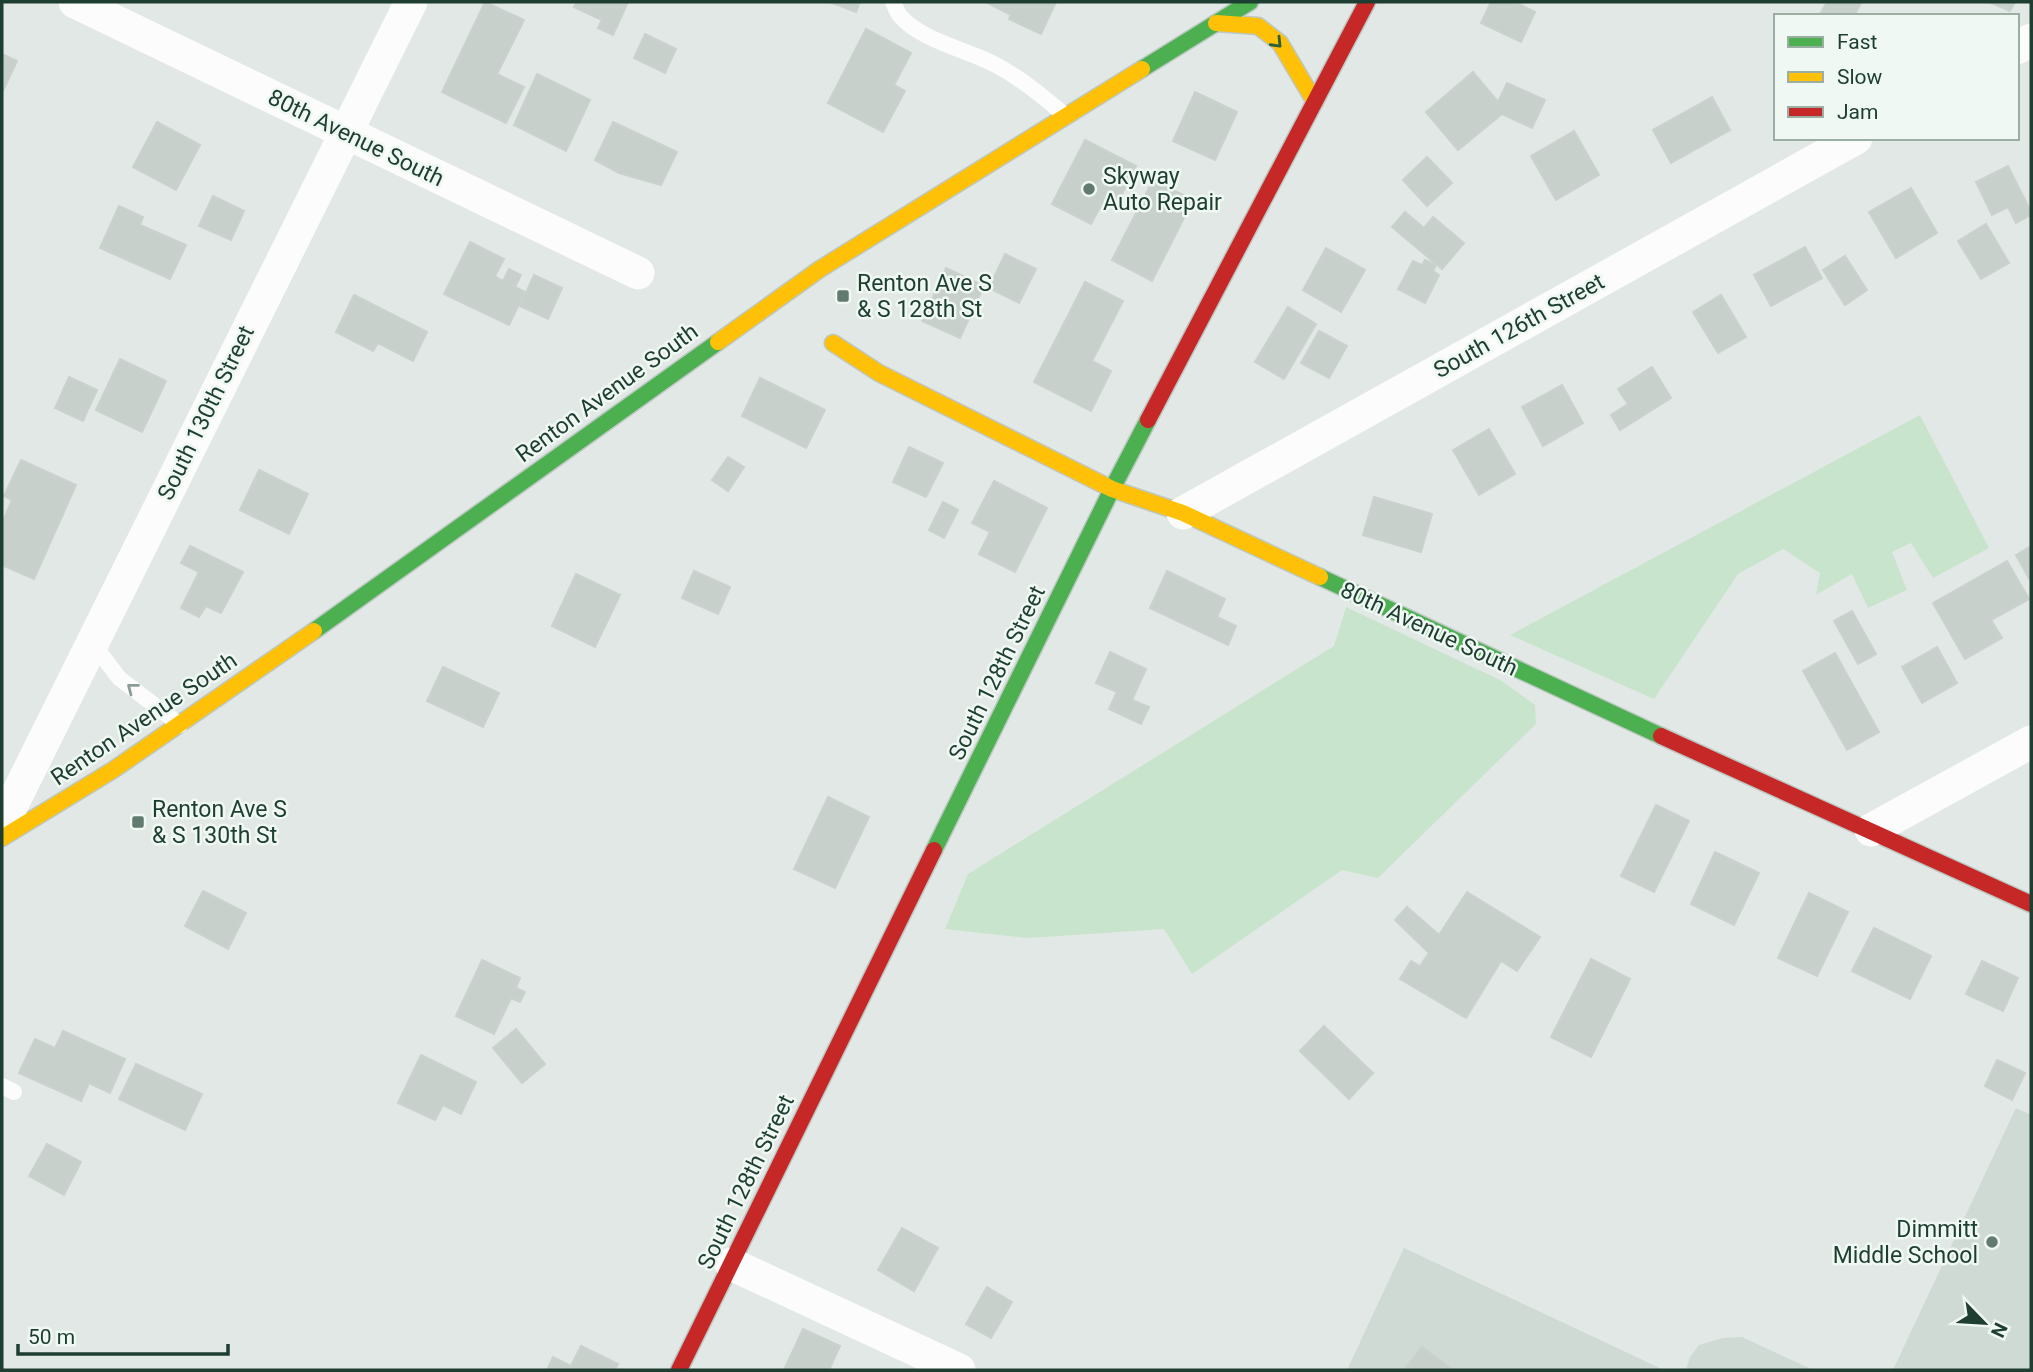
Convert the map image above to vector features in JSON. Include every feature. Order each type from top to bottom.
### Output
[{"type":"street","name":"80th Avenue South","points":[[75,2],[638,273]]},
{"type":"street","name":"South 130th Street","points":[[2,825],[411,2]]},
{"type":"street","name":"Renton Avenue South","points":[[2,838],[180,725],[811,275],[1250,2]]},
{"type":"street","name":"South 128th Street","points":[[679,1370],[1112,489],[1367,2]]},
{"type":"street","points":[[1216,23],[1258,26],[1280,43],[1315,102]]},
{"type":"street","name":"South 126th Street","points":[[1183,513],[1852,140]]},
{"type":"street","name":"80th Avenue South","points":[[833,343],[879,373],[1112,489],[1183,513],[1607,712],[2031,904]]},
{"type":"street","points":[[1871,830],[2031,742]]},
{"type":"street","points":[[731,1264],[959,1370]]},
{"type":"lane","points":[[893,2],[899,15],[914,27],[1026,82],[1066,116]]},
{"type":"lane","points":[[92,642],[119,678],[180,725]]},
{"type":"shaded area","name":"Dimmitt Middle School","points":[[2016,1108],[2031,1115],[2031,1370],[1893,1370]]},
{"type":"shaded area","points":[[1404,1248],[1664,1370],[1347,1370]]},
{"type":"shaded area","points":[[1742,1337],[1813,1370],[1686,1370],[1690,1357],[1699,1345],[1723,1338]]},
{"type":"green space","points":[[1920,415],[1989,548],[1933,578],[1911,543],[1892,552],[1907,590],[1868,608],[1852,574],[1816,595],[1820,573],[1783,549],[1738,574],[1654,699],[1510,635]]},
{"type":"green space","points":[[1346,607],[1502,681],[1535,705],[1536,724],[1378,878],[1342,870],[1192,974],[1164,929],[1028,938],[945,929],[968,874],[1334,646]]},
{"type":"building","points":[[485,2],[524,20],[497,74],[524,87],[506,123],[442,92]]},
{"type":"building","points":[[577,2],[628,2],[613,35],[598,28],[602,20],[574,7]]},
{"type":"building","points":[[830,2],[860,2],[856,12]]},
{"type":"building","points":[[986,2],[1056,2],[1041,34],[1009,19],[1011,15]]},
{"type":"building","points":[[1491,2],[1515,2],[1535,12],[1521,42],[1481,23]]},
{"type":"building","points":[[1827,2],[1861,3],[1855,14],[1820,14]]},
{"type":"building","points":[[1989,2],[2015,2],[2010,11]]},
{"type":"building","points":[[866,29],[911,53],[894,85],[905,91],[883,132],[828,103]]},
{"type":"building","points":[[645,34],[676,49],[665,73],[634,58]]},
{"type":"building","points":[[2,54],[17,61],[2,93]]},
{"type":"building","points":[[1473,72],[1498,102],[1507,83],[1545,100],[1532,128],[1502,114],[1458,150],[1426,112]]},
{"type":"building","points":[[537,74],[590,100],[566,151],[514,125]]},
{"type":"building","points":[[1195,92],[1237,112],[1215,160],[1173,141]]},
{"type":"building","points":[[1712,97],[1730,130],[1671,163],[1653,130]]},
{"type":"building","points":[[157,122],[200,145],[176,190],[133,167]]},
{"type":"building","points":[[613,122],[677,152],[661,185],[619,173],[595,160]]},
{"type":"building","points":[[1574,131],[1599,175],[1556,200],[1531,156]]},
{"type":"building","points":[[1085,140],[1136,166],[1115,208],[1103,202],[1091,224],[1052,204]]},
{"type":"building","points":[[1427,157],[1452,183],[1427,206],[1403,180]]},
{"type":"building","points":[[2008,166],[2031,212],[2031,215],[2016,223],[2008,207],[1992,215],[1976,182]]},
{"type":"building","points":[[1153,180],[1193,200],[1152,281],[1112,260]]},
{"type":"building","points":[[1911,188],[1937,233],[1896,258],[1869,212]]},
{"type":"building","points":[[213,196],[244,211],[231,240],[199,226]]},
{"type":"building","points":[[119,206],[143,217],[140,225],[186,245],[170,279],[100,248]]},
{"type":"building","points":[[1405,212],[1424,228],[1433,217],[1464,243],[1442,269],[1392,227]]},
{"type":"building","points":[[1986,224],[2009,263],[1981,279],[1958,241]]},
{"type":"building","points":[[470,242],[504,259],[495,276],[503,281],[509,269],[521,275],[515,287],[525,292],[509,325],[444,294]]},
{"type":"building","points":[[1805,247],[1822,278],[1771,306],[1754,275]]},
{"type":"building","points":[[1326,248],[1365,270],[1341,312],[1303,290]]},
{"type":"building","points":[[1005,254],[1036,269],[1019,303],[989,288]]},
{"type":"building","points":[[1845,256],[1867,290],[1845,305],[1823,270]]},
{"type":"building","points":[[1425,260],[1436,265],[1433,271],[1439,275],[1425,303],[1398,289],[1413,261],[1422,265]]},
{"type":"building","points":[[946,268],[984,286],[960,338],[922,321]]},
{"type":"building","points":[[534,275],[562,288],[548,319],[520,306]]},
{"type":"building","points":[[1085,282],[1123,301],[1092,361],[1111,371],[1091,411],[1034,382]]},
{"type":"building","points":[[354,295],[427,332],[413,361],[378,343],[373,351],[336,332]]},
{"type":"building","points":[[1721,295],[1746,337],[1718,353],[1693,312]]},
{"type":"building","points":[[1288,307],[1316,324],[1284,379],[1255,362]]},
{"type":"building","points":[[1319,331],[1347,346],[1329,378],[1301,363]]},
{"type":"building","points":[[120,359],[166,381],[142,432],[96,410]]},
{"type":"building","points":[[1652,367],[1671,398],[1620,430],[1611,415],[1628,404],[1618,389]]},
{"type":"building","points":[[69,377],[97,390],[83,421],[55,408]]},
{"type":"building","points":[[760,378],[825,410],[806,448],[742,416]]},
{"type":"building","points":[[1562,385],[1583,423],[1543,446],[1522,407]]},
{"type":"building","points":[[1489,429],[1515,474],[1479,495],[1453,450]]},
{"type":"building","points":[[909,447],[943,463],[926,497],[893,482]]},
{"type":"building","points":[[728,457],[744,467],[728,491],[712,480]]},
{"type":"building","points":[[21,460],[76,485],[34,579],[2,565],[2,523],[12,500],[4,496]]},
{"type":"building","points":[[259,470],[308,494],[289,534],[240,510]]},
{"type":"building","points":[[994,481],[1047,508],[1015,572],[979,554],[990,532],[972,523]]},
{"type":"building","points":[[1374,497],[1432,514],[1421,552],[1363,535]]},
{"type":"building","points":[[943,502],[958,510],[944,538],[929,530]]},
{"type":"building","points":[[190,546],[243,572],[221,613],[206,606],[199,617],[181,608],[199,572],[181,563]]},
{"type":"building","points":[[2031,546],[2031,582],[2016,555]]},
{"type":"building","points":[[2007,561],[2029,599],[1991,620],[2002,638],[1965,659],[1933,603]]},
{"type":"building","points":[[694,571],[730,587],[718,614],[682,598]]},
{"type":"building","points":[[1167,571],[1225,599],[1217,617],[1236,626],[1228,645],[1150,608]]},
{"type":"building","points":[[576,574],[620,595],[595,647],[552,626]]},
{"type":"building","points":[[1852,611],[1876,654],[1858,664],[1834,621]]},
{"type":"building","points":[[1937,647],[1957,683],[1922,703],[1902,667]]},
{"type":"building","points":[[1110,652],[1146,669],[1132,700],[1149,707],[1141,724],[1109,709],[1117,692],[1096,683]]},
{"type":"building","points":[[1835,653],[1879,732],[1847,750],[1803,671]]},
{"type":"building","points":[[443,667],[499,693],[483,727],[427,701]]},
{"type":"building","points":[[828,797],[869,817],[835,888],[794,869]]},
{"type":"building","points":[[1656,805],[1689,821],[1654,892],[1621,876]]},
{"type":"building","points":[[1715,852],[1759,873],[1734,925],[1691,904]]},
{"type":"building","points":[[203,891],[246,913],[228,949],[185,926]]},
{"type":"building","points":[[1467,892],[1540,937],[1517,971],[1501,961],[1466,1018],[1400,979],[1411,961],[1420,966],[1429,953],[1395,920],[1407,907],[1439,935]]},
{"type":"building","points":[[1809,893],[1848,912],[1817,976],[1778,958]]},
{"type":"building","points":[[1874,928],[1931,956],[1910,999],[1852,971]]},
{"type":"building","points":[[1591,959],[1630,979],[1591,1057],[1551,1037]]},
{"type":"building","points":[[482,960],[520,978],[516,988],[525,992],[520,1002],[511,998],[494,1034],[456,1016]]},
{"type":"building","points":[[1982,961],[2018,978],[2003,1011],[1966,994]]},
{"type":"building","points":[[1324,1026],[1373,1073],[1349,1099],[1300,1051]]},
{"type":"building","points":[[516,1029],[545,1064],[522,1083],[493,1048]]},
{"type":"building","points":[[63,1031],[125,1059],[110,1093],[89,1083],[81,1101],[19,1073],[35,1039],[55,1048]]},
{"type":"building","points":[[421,1055],[476,1082],[461,1114],[443,1105],[435,1120],[398,1103]]},
{"type":"building","points":[[1997,1060],[2025,1073],[2012,1100],[1985,1086]]},
{"type":"building","points":[[136,1064],[202,1094],[185,1130],[119,1099]]},
{"type":"building","points":[[47,1144],[81,1162],[64,1195],[29,1176]]},
{"type":"building","points":[[902,1228],[938,1248],[914,1291],[878,1270]]},
{"type":"building","points":[[987,1287],[1012,1302],[991,1338],[966,1324]]},
{"type":"building","points":[[803,1329],[840,1346],[829,1370],[784,1370]]},
{"type":"building","points":[[581,1346],[618,1364],[615,1370],[547,1370],[553,1357],[571,1366]]},
{"type":"building","points":[[1422,1347],[1453,1370],[1404,1370]]},
{"type":"traffic: fast","points":[[1142,69],[1250,2]]},
{"type":"traffic: fast","points":[[314,631],[718,342]]},
{"type":"traffic: fast","points":[[934,850],[1148,420]]},
{"type":"traffic: fast","points":[[1320,577],[1661,736]]},
{"type":"traffic: slow","points":[[1216,23],[1258,26],[1280,43],[1315,102]]},
{"type":"traffic: slow","points":[[718,342],[820,269],[1142,69]]},
{"type":"traffic: slow","points":[[833,343],[879,373],[1112,489],[1183,513],[1320,577]]},
{"type":"traffic: slow","points":[[2,838],[113,770],[314,631]]},
{"type":"traffic: jam","points":[[1148,420],[1367,2]]},
{"type":"traffic: jam","points":[[1661,736],[2031,904]]},
{"type":"traffic: jam","points":[[679,1370],[934,850]]},
{"type":"place","name":"Skyway Auto Repair","points":[[1089,189]]},
{"type":"place","name":"Renton Ave S & S 128th St","points":[[843,296]]},
{"type":"place","name":"Renton Ave S & S 130th St","points":[[138,822]]},
{"type":"place","name":"Dimmitt Middle School","points":[[1992,1242]]}]
